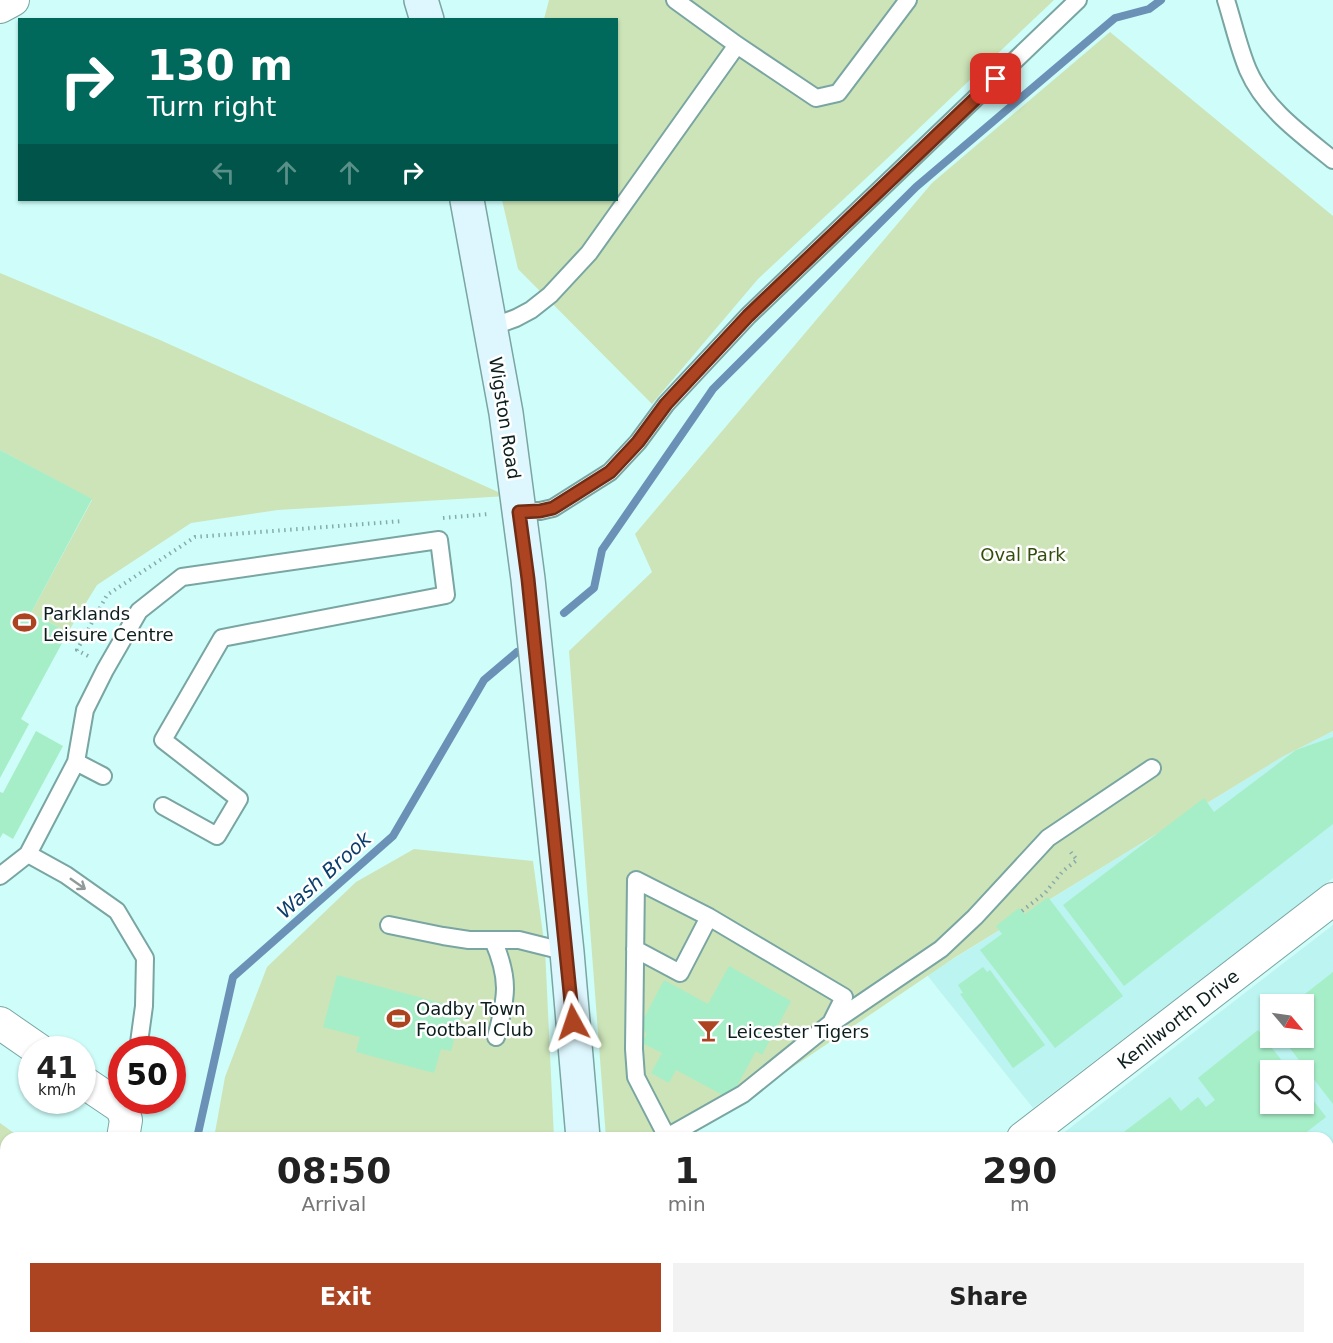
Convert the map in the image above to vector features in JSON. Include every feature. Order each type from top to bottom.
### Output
[{"type":"main road","points":[[421,0],[426,18]]},
{"type":"main road","name":"Wigston Road","points":[[468,201],[506,413],[528,579],[567,952],[582,1132]]},
{"type":"street","points":[[0,7],[13,0]]},
{"type":"street","name":"Kenilworth Drive","points":[[1031,1132],[1333,899]]},
{"type":"street","points":[[0,1023],[19,1036]]},
{"type":"street","points":[[96,1092],[125,1116]]},
{"type":"lane","points":[[675,0],[816,98],[838,93],[908,0]]},
{"type":"lane","points":[[519,512],[553,508],[610,472],[638,442],[666,404],[748,316],[1078,0]]},
{"type":"lane","points":[[1226,0],[1248,71],[1269,105],[1333,160]]},
{"type":"lane","points":[[491,327],[531,310],[550,295],[589,253],[737,45]]},
{"type":"lane","points":[[0,876],[28,854],[76,762],[85,710],[139,611],[183,577],[439,540],[446,595],[222,638],[163,740],[239,799],[217,837],[163,806]]},
{"type":"lane","points":[[76,762],[103,776]]},
{"type":"lane","points":[[676,1132],[743,1094],[831,1023],[941,949],[975,917],[1048,838],[1152,768]]},
{"type":"lane","points":[[28,854],[66,875],[117,911],[146,958],[140,1036]]},
{"type":"lane","points":[[663,1132],[636,1077],[634,1049],[636,880],[709,917],[844,997],[831,1023]]},
{"type":"lane","points":[[635,949],[680,973],[709,917]]},
{"type":"lane","points":[[389,925],[469,940],[519,940],[567,952]]},
{"type":"lane","points":[[493,939],[504,967],[506,984],[505,1001],[496,1037]]},
{"type":"path","points":[[438,518],[519,512]]},
{"type":"path","points":[[97,662],[77,650],[107,595],[195,537],[404,521]]},
{"type":"path","points":[[1022,911],[1045,893],[1063,871],[1077,860],[1056,832]]},
{"type":"shaded area","points":[[1333,731],[1333,878],[1033,1108],[927,975],[1282,757]]},
{"type":"shaded area","points":[[1333,925],[1333,1132],[1065,1132]]},
{"type":"green space","points":[[549,0],[1054,0],[758,279],[652,404],[518,269],[502,201],[618,201],[618,18],[544,18]]},
{"type":"green space","name":"Oval Park","points":[[1110,32],[1333,216],[1333,731],[1282,757],[954,958],[750,1096],[686,1132],[606,1132],[569,651],[652,572],[635,534],[932,183]]},
{"type":"green space","points":[[0,273],[160,340],[507,496],[278,510],[191,523],[97,585],[68,632],[31,613],[92,500],[0,450]]},
{"type":"green space","name":"Oadby Town Football Club","points":[[414,849],[533,861],[545,949],[554,1132],[215,1132],[225,1077],[267,967],[356,882]]},
{"type":"green space","points":[[0,1123],[13,1132],[0,1132]]},
{"type":"building","name":"Parklands Leisure Centre","points":[[0,450],[92,499],[31,613],[68,632],[21,719],[29,724],[0,778]]},
{"type":"building","points":[[36,731],[63,746],[13,839],[3,833],[0,838],[0,792],[3,793]]},
{"type":"building","points":[[1333,737],[1333,824],[1124,986],[1063,905],[1204,798],[1214,812],[1296,750]]},
{"type":"building","points":[[1048,897],[1123,996],[1055,1048],[980,950],[1002,934],[996,926],[1019,908],[1025,914]]},
{"type":"building","name":"Leicester Tigers","points":[[729,966],[791,1001],[762,1055],[756,1051],[730,1099],[676,1070],[669,1083],[651,1073],[662,1053],[642,1043],[647,1033],[638,1029],[664,980],[708,1004]]},
{"type":"building","points":[[983,967],[987,972],[990,970],[1045,1045],[1013,1068],[960,994],[963,993],[958,985]]},
{"type":"building","points":[[1333,972],[1333,1104],[1314,1079],[1314,1060],[1299,1060],[1290,1048],[1314,1048],[1314,994],[1305,994]]},
{"type":"building","points":[[337,975],[463,1009],[451,1051],[441,1049],[434,1073],[356,1052],[360,1037],[323,1027]]},
{"type":"building","points":[[1258,1030],[1260,1048],[1272,1048],[1281,1060],[1260,1060],[1260,1114],[1314,1114],[1314,1101],[1326,1117],[1307,1132],[1124,1132],[1170,1097],[1181,1111],[1198,1097],[1206,1107],[1215,1100],[1198,1078]]},
{"type":"waterway","name":"Wash Brook","points":[[564,613],[594,588],[602,550],[713,389],[916,187],[1115,18],[1149,9],[1161,0]]},
{"type":"waterway","name":"Wash Brook","points":[[198,1132],[233,977],[393,836],[484,680],[517,652]]},
{"type":"place","name":"Parklands Leisure Centre","points":[[25,623]]},
{"type":"place","name":"Oadby Town Football Club","points":[[398,1018]]},
{"type":"place","name":"Leicester Tigers","points":[[709,1031]]},
{"type":"route","points":[[573,1022],[528,579],[519,512],[553,508],[610,472],[638,442],[666,404],[748,316],[996,79]]}]
